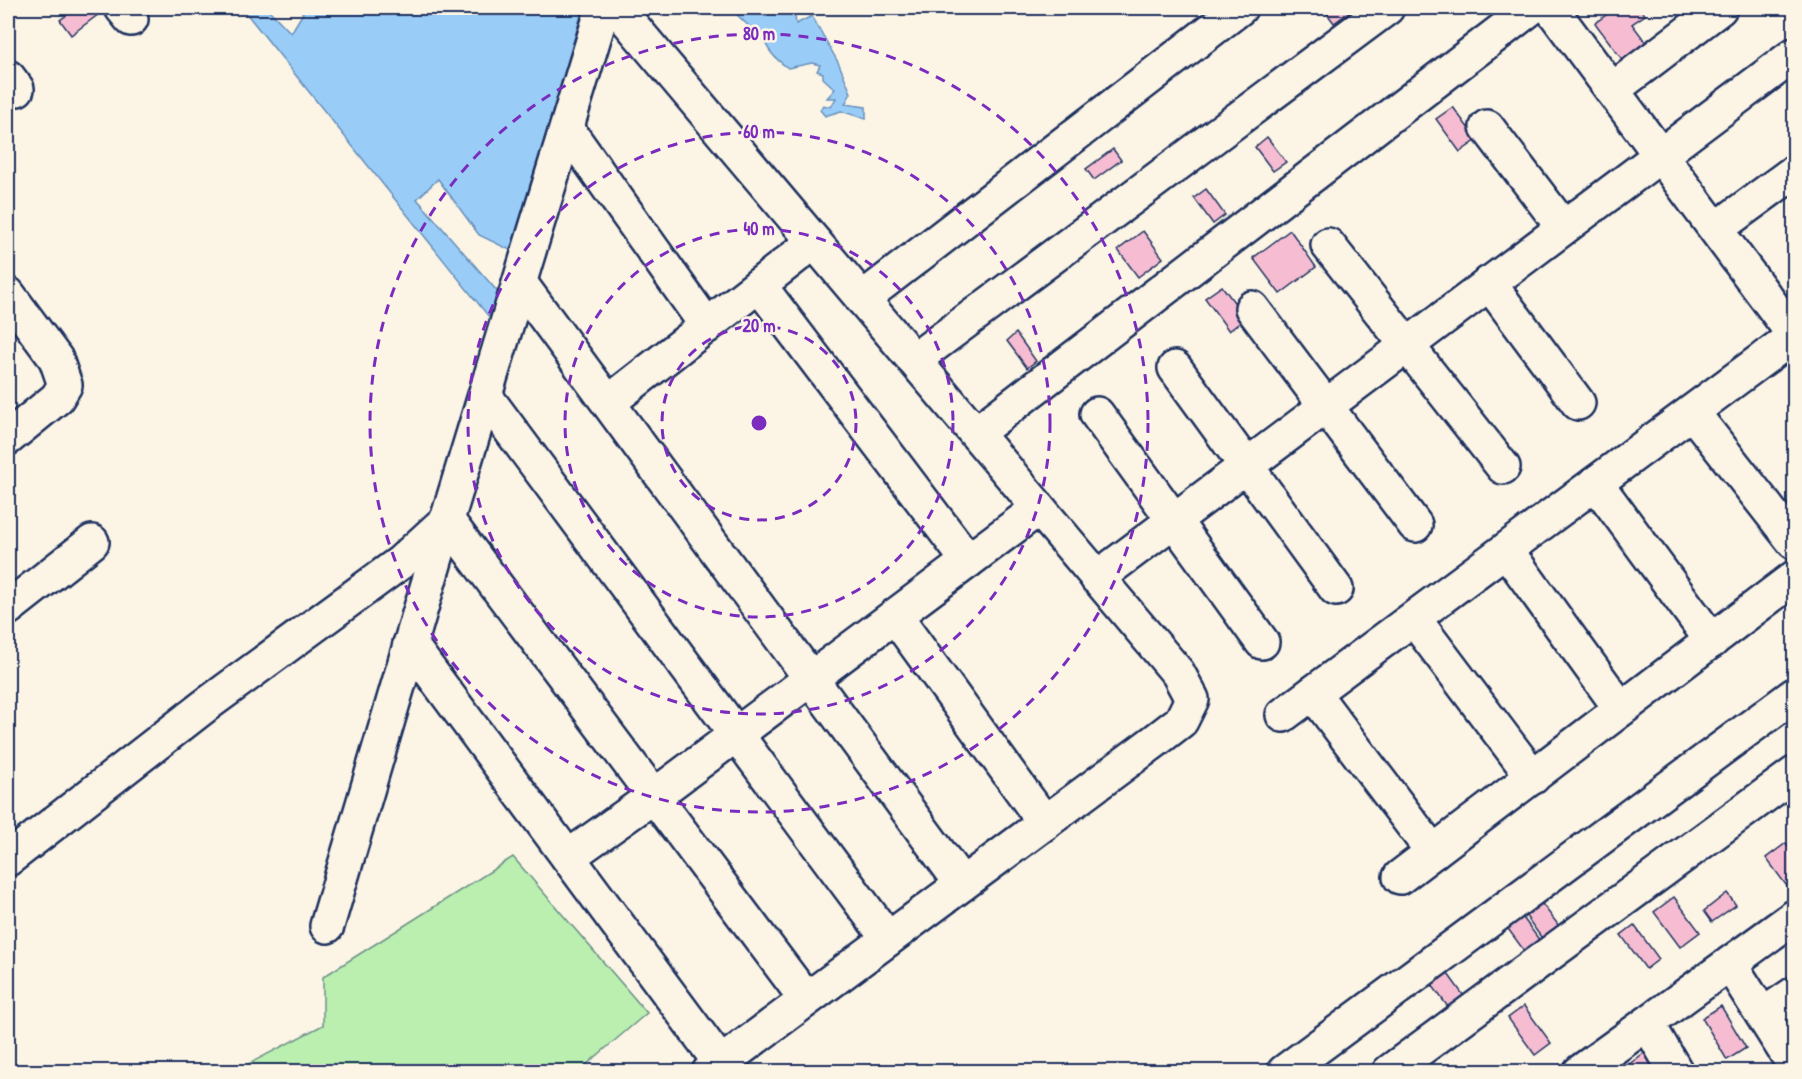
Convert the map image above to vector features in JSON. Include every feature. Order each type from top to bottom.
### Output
[{"type":"street","points":[[327,926],[447,520],[603,8]]},
{"type":"street","points":[[410,644],[568,857],[719,1068],[806,999],[1181,721],[1192,699],[1178,673],[617,8]]},
{"type":"street","points":[[862,299],[1240,8]]},
{"type":"street","points":[[914,360],[1387,8]]},
{"type":"street","points":[[976,433],[1531,8]]},
{"type":"street","points":[[1283,715],[1794,335],[1551,8]]},
{"type":"street","points":[[1612,90],[1720,8]]},
{"type":"street","points":[[1097,578],[1794,55]]},
{"type":"street","points":[[1486,127],[1563,227]]},
{"type":"street","points":[[567,129],[706,326]]},
{"type":"street","points":[[1716,229],[1794,172]]},
{"type":"street","points":[[609,402],[814,242]]},
{"type":"street","points":[[1328,245],[1503,466]]},
{"type":"street","points":[[520,282],[962,884]]},
{"type":"street","points":[[1489,283],[1578,403]]},
{"type":"street","points":[[759,285],[968,561]]},
{"type":"street","points":[[8,294],[56,359],[65,385],[57,398],[8,438]]},
{"type":"street","points":[[1252,308],[1415,525]]},
{"type":"street","points":[[1175,368],[1336,589]]},
{"type":"street","points":[[486,397],[888,939]]},
{"type":"street","points":[[1692,412],[1794,542]]},
{"type":"street","points":[[1097,414],[1262,642]]},
{"type":"street","points":[[1596,483],[1712,641]]},
{"type":"street","points":[[568,857],[812,679],[1039,508]]},
{"type":"street","points":[[447,520],[806,999]]},
{"type":"street","points":[[8,860],[206,705],[401,562],[447,520]]},
{"type":"street","points":[[8,608],[92,542]]},
{"type":"street","points":[[1506,550],[1622,709]]},
{"type":"street","points":[[1400,878],[1794,578]]},
{"type":"street","points":[[895,616],[1045,823]]},
{"type":"street","points":[[1414,619],[1533,777]]},
{"type":"street","points":[[1313,693],[1433,852]]},
{"type":"street","points":[[1284,1071],[1794,695]]},
{"type":"street","points":[[1389,1071],[1794,774]]},
{"type":"street","points":[[1580,1071],[1648,1024],[1794,916]]},
{"type":"street","points":[[1730,964],[1794,1065]]},
{"type":"street","points":[[1763,1015],[1794,994]]},
{"type":"street","points":[[1648,1024],[1676,1071]]},
{"type":"green space","points":[[513,857],[647,1013],[579,1071],[235,1071],[323,1025],[323,977]]},
{"type":"water","points":[[242,8],[267,8],[291,33],[303,13],[299,8],[583,8],[514,252],[479,235],[438,179],[417,199],[497,291],[493,322]]},
{"type":"water","points":[[730,8],[794,8],[796,24],[812,16],[839,64],[851,93],[845,104],[866,107],[866,119],[841,111],[825,116],[820,110],[823,105],[831,107],[836,98],[827,98],[835,89],[823,78],[823,73],[817,71],[820,65],[812,63],[788,68],[772,53],[762,34],[758,35]]},
{"type":"building","points":[[77,8],[107,8],[71,35],[60,20]]},
{"type":"building","points":[[1323,8],[1355,8],[1334,23]]},
{"type":"building","points":[[1616,8],[1640,8],[1645,15],[1632,24],[1648,45],[1624,62],[1595,23]]},
{"type":"building","points":[[1453,107],[1477,140],[1460,152],[1436,119]]},
{"type":"building","points":[[1267,137],[1286,162],[1273,171],[1255,147]]},
{"type":"building","points":[[1113,149],[1121,160],[1094,180],[1086,169]]},
{"type":"building","points":[[1206,189],[1225,215],[1213,224],[1194,198]]},
{"type":"building","points":[[1290,230],[1316,267],[1280,294],[1253,258]]},
{"type":"building","points":[[1143,231],[1163,258],[1138,277],[1118,250]]},
{"type":"building","points":[[1794,261],[1794,276],[1787,266]]},
{"type":"building","points":[[1222,286],[1246,318],[1229,331],[1205,298]]},
{"type":"building","points":[[1016,333],[1036,361],[1027,368],[1007,341]]},
{"type":"building","points":[[1786,843],[1794,854],[1792,893],[1766,858]]},
{"type":"building","points":[[1727,893],[1736,905],[1712,922],[1704,911]]},
{"type":"building","points":[[1536,896],[1563,931],[1546,944],[1520,908]]},
{"type":"building","points":[[1674,897],[1700,932],[1680,947],[1654,912]]},
{"type":"building","points":[[1518,911],[1543,945],[1528,956],[1503,922]]},
{"type":"building","points":[[1634,925],[1659,959],[1646,969],[1621,935]]},
{"type":"building","points":[[1443,967],[1469,1003],[1453,1014],[1427,978]]},
{"type":"building","points":[[1524,1006],[1551,1043],[1535,1055],[1508,1018]]},
{"type":"building","points":[[1721,1006],[1746,1048],[1727,1060],[1702,1018]]},
{"type":"building","points":[[1649,1049],[1664,1072],[1619,1072]]}]
